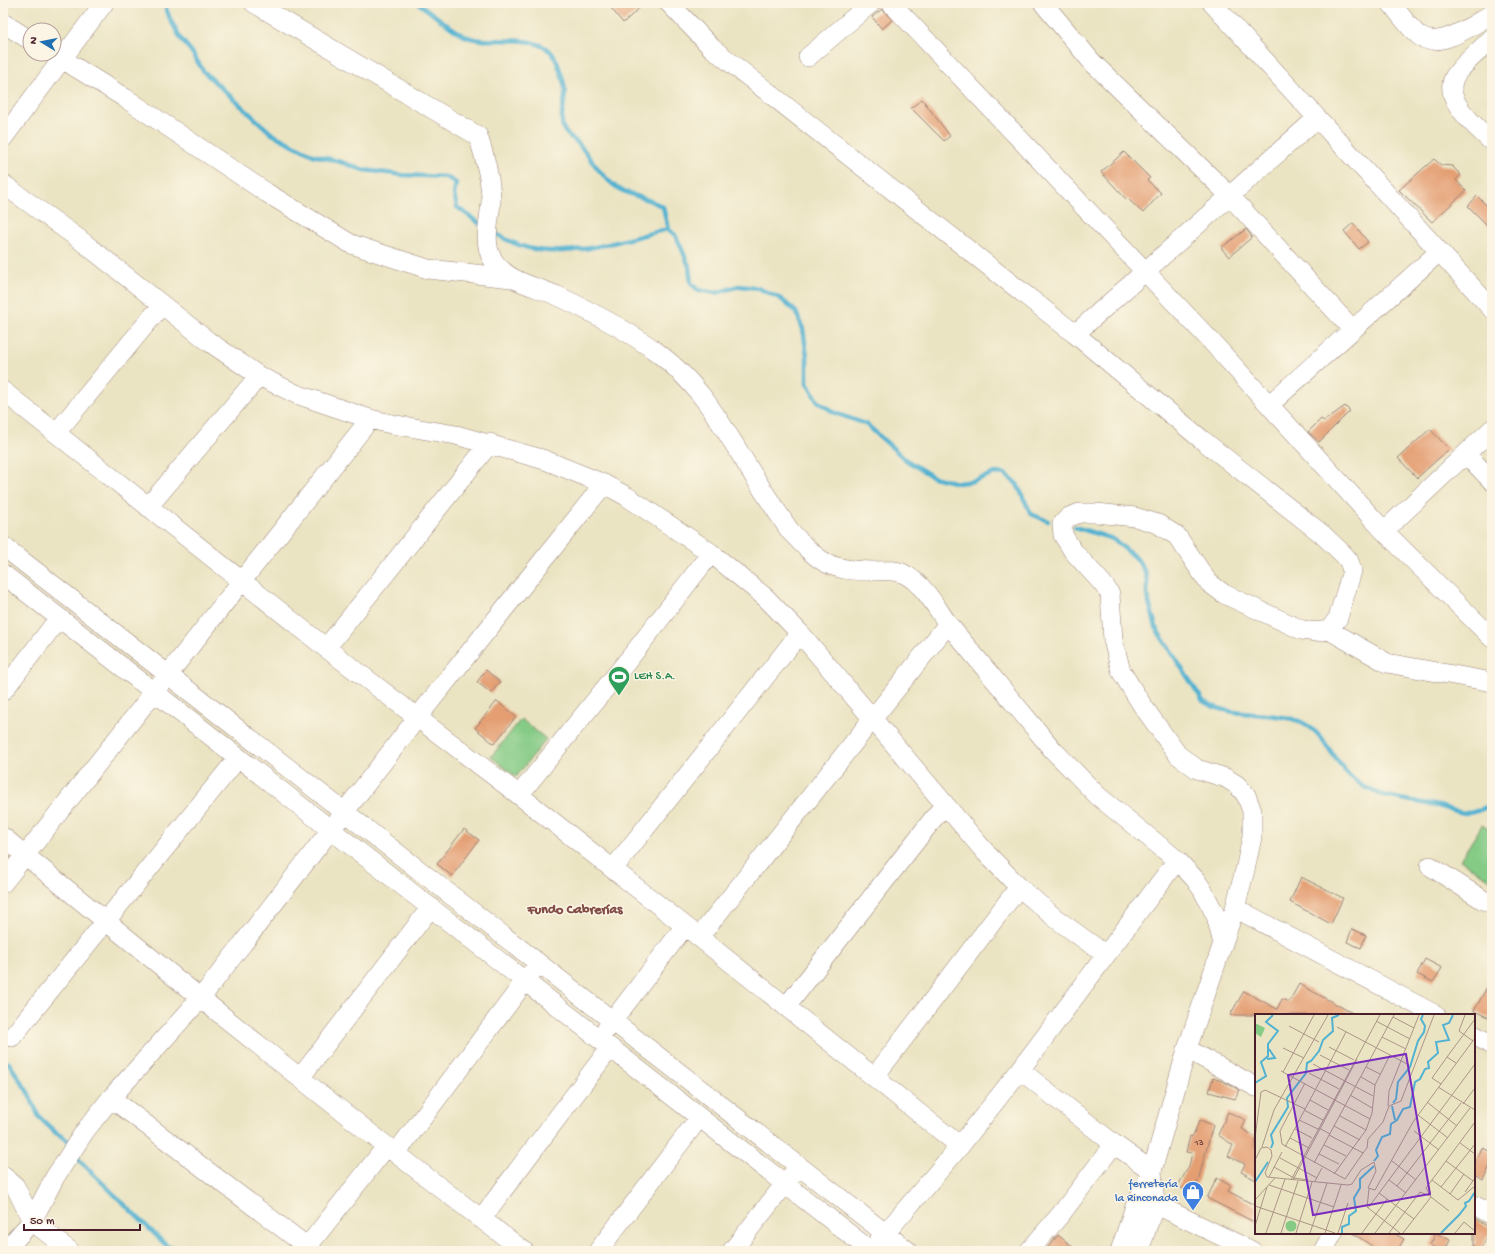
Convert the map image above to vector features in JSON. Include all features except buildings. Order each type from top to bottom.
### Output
[{"type":"street","points":[[62,52],[104,3]]},
{"type":"street","points":[[254,3],[478,136],[486,159],[491,200],[487,229],[490,251],[493,260],[512,278]]},
{"type":"street","points":[[669,3],[712,48],[1075,334],[1201,439],[1322,534],[1343,554],[1349,562],[1352,571],[1338,618],[1329,630]]},
{"type":"street","points":[[808,57],[871,3]]},
{"type":"street","points":[[891,3],[1269,404],[1384,531],[1492,638]]},
{"type":"street","points":[[1043,3],[1092,62],[1230,196],[1353,330]]},
{"type":"street","points":[[1212,3],[1492,309]]},
{"type":"street","points":[[1391,3],[1417,35],[1436,42],[1449,38],[1492,14]]},
{"type":"street","points":[[3,23],[22,35]]},
{"type":"street","points":[[1492,38],[1457,73],[1452,80],[1451,89],[1455,103],[1492,142]]},
{"type":"street","points":[[62,59],[125,98],[267,193],[351,244],[428,270],[512,278],[557,296],[592,313],[642,341],[659,354],[702,393],[790,531],[806,548],[831,566],[847,570],[902,573],[911,578],[923,590],[948,624],[1053,750],[1098,796],[1177,860],[1195,879],[1209,901],[1218,922],[1223,944]]},
{"type":"street","points":[[3,138],[55,62]]},
{"type":"street","points":[[1075,334],[1317,118]]},
{"type":"street","points":[[3,184],[79,239],[208,342],[259,376],[296,394],[370,419],[456,435],[490,443],[546,460],[604,484],[626,496],[711,553],[760,593],[800,633],[944,805],[986,853],[1019,887],[1055,918],[1106,955]]},
{"type":"street","points":[[1269,404],[1439,252]]},
{"type":"street","points":[[56,433],[161,306]]},
{"type":"street","points":[[148,507],[259,376]]},
{"type":"street","points":[[3,391],[326,648],[519,795],[692,931],[875,1076],[960,1146]]},
{"type":"street","points":[[3,883],[370,419]]},
{"type":"street","points":[[1384,531],[1492,429]]},
{"type":"street","points":[[326,648],[490,443]]},
{"type":"street","points":[[1466,454],[1492,481]]},
{"type":"street","points":[[5,1251],[32,1221],[55,1176],[85,1131],[111,1098],[200,999],[417,718],[604,484]]},
{"type":"street","points":[[1120,1251],[1134,1209],[1152,1171],[1187,1048],[1235,908],[1252,837],[1252,811],[1246,795],[1226,778],[1197,769],[1178,755],[1142,706],[1121,671],[1113,640],[1110,594],[1103,584],[1073,551],[1063,535],[1062,524],[1069,517],[1080,513],[1096,513],[1135,517],[1158,524],[1177,536],[1208,582],[1224,594],[1302,630],[1316,632],[1329,630],[1387,663],[1492,682]]},
{"type":"street","points":[[3,546],[345,811],[612,1022],[908,1251]]},
{"type":"street","points":[[519,795],[633,654],[711,553]]},
{"type":"street","points":[[3,574],[871,1251],[960,1146],[1020,1070],[1177,860]]},
{"type":"street","points":[[3,691],[59,618]]},
{"type":"street","points":[[481,1219],[605,1043],[612,1022],[873,720],[948,624]]},
{"type":"street","points":[[613,869],[800,633]]},
{"type":"street","points":[[12,1037],[238,758]]},
{"type":"street","points":[[786,1007],[944,805]]},
{"type":"street","points":[[3,837],[200,999],[391,1150],[524,1251]]},
{"type":"street","points":[[1430,866],[1483,900],[1492,903]]},
{"type":"street","points":[[875,1076],[1019,887]]},
{"type":"street","points":[[300,1078],[431,907]]},
{"type":"street","points":[[1235,908],[1434,1014]]},
{"type":"street","points":[[111,1098],[308,1250],[391,1150],[539,964]]},
{"type":"street","points":[[1475,1036],[1492,1045]]},
{"type":"street","points":[[1187,1048],[1255,1085]]},
{"type":"street","points":[[1020,1070],[1114,1144],[1152,1171],[1155,1204],[1139,1251]]},
{"type":"street","points":[[598,1251],[699,1118]]},
{"type":"street","points":[[1029,1251],[1060,1214],[1114,1144]]},
{"type":"street","points":[[732,1251],[798,1166]]},
{"type":"street","points":[[3,1176],[15,1186],[32,1221],[70,1251]]},
{"type":"street","points":[[1155,1204],[1252,1251]]},
{"type":"street","points":[[1475,1206],[1492,1215]]},
{"type":"street","points":[[1324,1251],[1332,1234]]},
{"type":"green space","points":[[521,719],[546,739],[516,777],[491,757]]},
{"type":"green space","points":[[1482,825],[1492,831],[1492,881],[1460,860]]},
{"type":"waterway","points":[[164,3],[170,19],[181,39],[191,51],[204,72],[272,134],[313,155],[338,161],[364,170],[402,175],[446,177],[456,183],[454,194],[457,207],[483,226]]},
{"type":"waterway","points":[[418,3],[447,25],[465,36],[486,40],[532,42],[551,52],[558,65],[565,88],[562,110],[562,124],[564,130],[578,143],[603,175],[615,186],[621,190],[663,207],[668,229],[675,235],[689,266],[691,283],[698,290],[716,293],[739,286],[758,288],[781,299],[796,312],[803,329],[807,356],[807,383],[817,401],[835,413],[866,424],[906,460],[933,477],[958,483],[974,481],[995,473],[1005,474],[1017,484],[1031,514],[1048,521]]},
{"type":"waterway","points":[[493,232],[521,246],[538,250],[570,251],[603,245],[668,229]]},
{"type":"waterway","points":[[1075,527],[1113,539],[1137,559],[1145,572],[1147,581],[1147,596],[1157,630],[1203,701],[1214,707],[1225,710],[1287,718],[1307,725],[1321,738],[1350,776],[1368,789],[1378,793],[1466,813],[1492,805]]},
{"type":"waterway","points":[[3,1062],[9,1063],[29,1094],[39,1117],[56,1133],[67,1140],[70,1145]]},
{"type":"waterway","points":[[76,1155],[80,1161],[167,1246],[180,1251]]},
{"type":"place","name":"LEH S.A.","points":[[619,696]]},
{"type":"place","name":"ferretería la Rinconada","points":[[1193,1212]]},
{"type":"district","name":"Fundo Cabrerías","points":[[575,910]]}]
